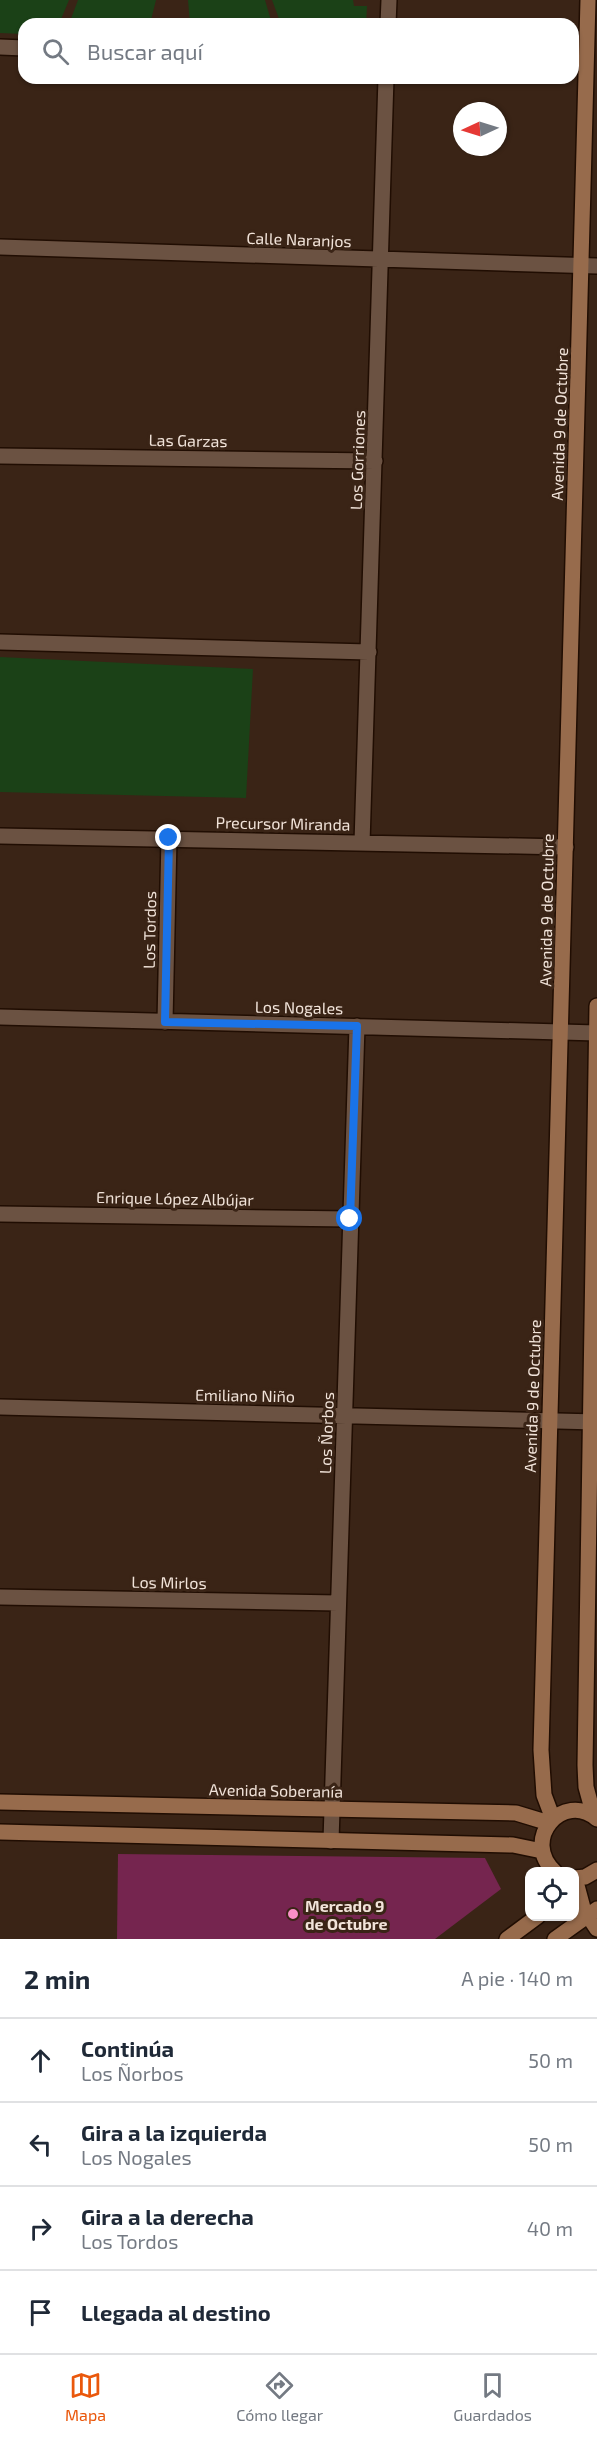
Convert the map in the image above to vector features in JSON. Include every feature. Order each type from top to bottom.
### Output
[{"type":"street","points":[[388,18],[389,0]]},
{"type":"street","name":"Avenida 9 de Octubre","points":[[551,1821],[541,1776],[566,848],[589,266],[588,0]]},
{"type":"street","points":[[0,47],[18,48]]},
{"type":"street","name":"Los Gorriones","points":[[362,843],[387,84]]},
{"type":"street","name":"Calle Naranjos","points":[[0,247],[589,266]]},
{"type":"street","name":"Las Garzas","points":[[0,456],[375,461]]},
{"type":"street","points":[[0,642],[369,652]]},
{"type":"street","name":"Precursor Miranda","points":[[0,836],[566,848]]},
{"type":"street","name":"Los Tordos","points":[[165,1022],[169,838]]},
{"type":"street","points":[[595,1818],[586,1787],[585,1765],[593,1422],[597,1006]]},
{"type":"street","name":"Los Nogales","points":[[0,1017],[597,1033]]},
{"type":"street","name":"Los Ñorbos","points":[[331,1841],[357,1026]]},
{"type":"street","name":"Enrique López Albújar","points":[[0,1214],[350,1219]]},
{"type":"street","name":"Emiliano Niño","points":[[0,1407],[593,1422]]},
{"type":"street","name":"Los Mirlos","points":[[0,1597],[338,1603]]},
{"type":"street","name":"Avenida Soberanía","points":[[0,1802],[516,1813],[551,1821]]},
{"type":"street","points":[[550,1867],[542,1851],[542,1841],[551,1821],[563,1813],[573,1811],[584,1812],[595,1818]]},
{"type":"street","points":[[0,1832],[513,1845],[542,1851]]},
{"type":"street","points":[[579,1878],[585,1877],[597,1870]]},
{"type":"street","points":[[579,1895],[592,1912],[597,1929]]},
{"type":"street","points":[[555,1939],[592,1912]]},
{"type":"street","points":[[507,1939],[532,1921]]},
{"type":"green space","points":[[0,0],[69,0],[62,18],[18,18],[18,34],[0,33]]},
{"type":"green space","points":[[78,0],[156,0],[152,18],[71,18]]},
{"type":"green space","points":[[188,0],[265,0],[270,18],[190,18]]},
{"type":"green space","points":[[272,0],[353,0],[354,6],[367,6],[366,18],[279,18]]},
{"type":"green space","points":[[0,657],[253,669],[246,798],[0,792]]},
{"type":"building","name":"Mercado 9 de Octubre","points":[[118,1854],[485,1858],[501,1889],[435,1939],[117,1939]]},
{"type":"place","name":"Mercado 9 de Octubre","points":[[293,1914]]},
{"type":"route","points":[[169,838],[165,1022],[357,1026],[350,1219]]}]
